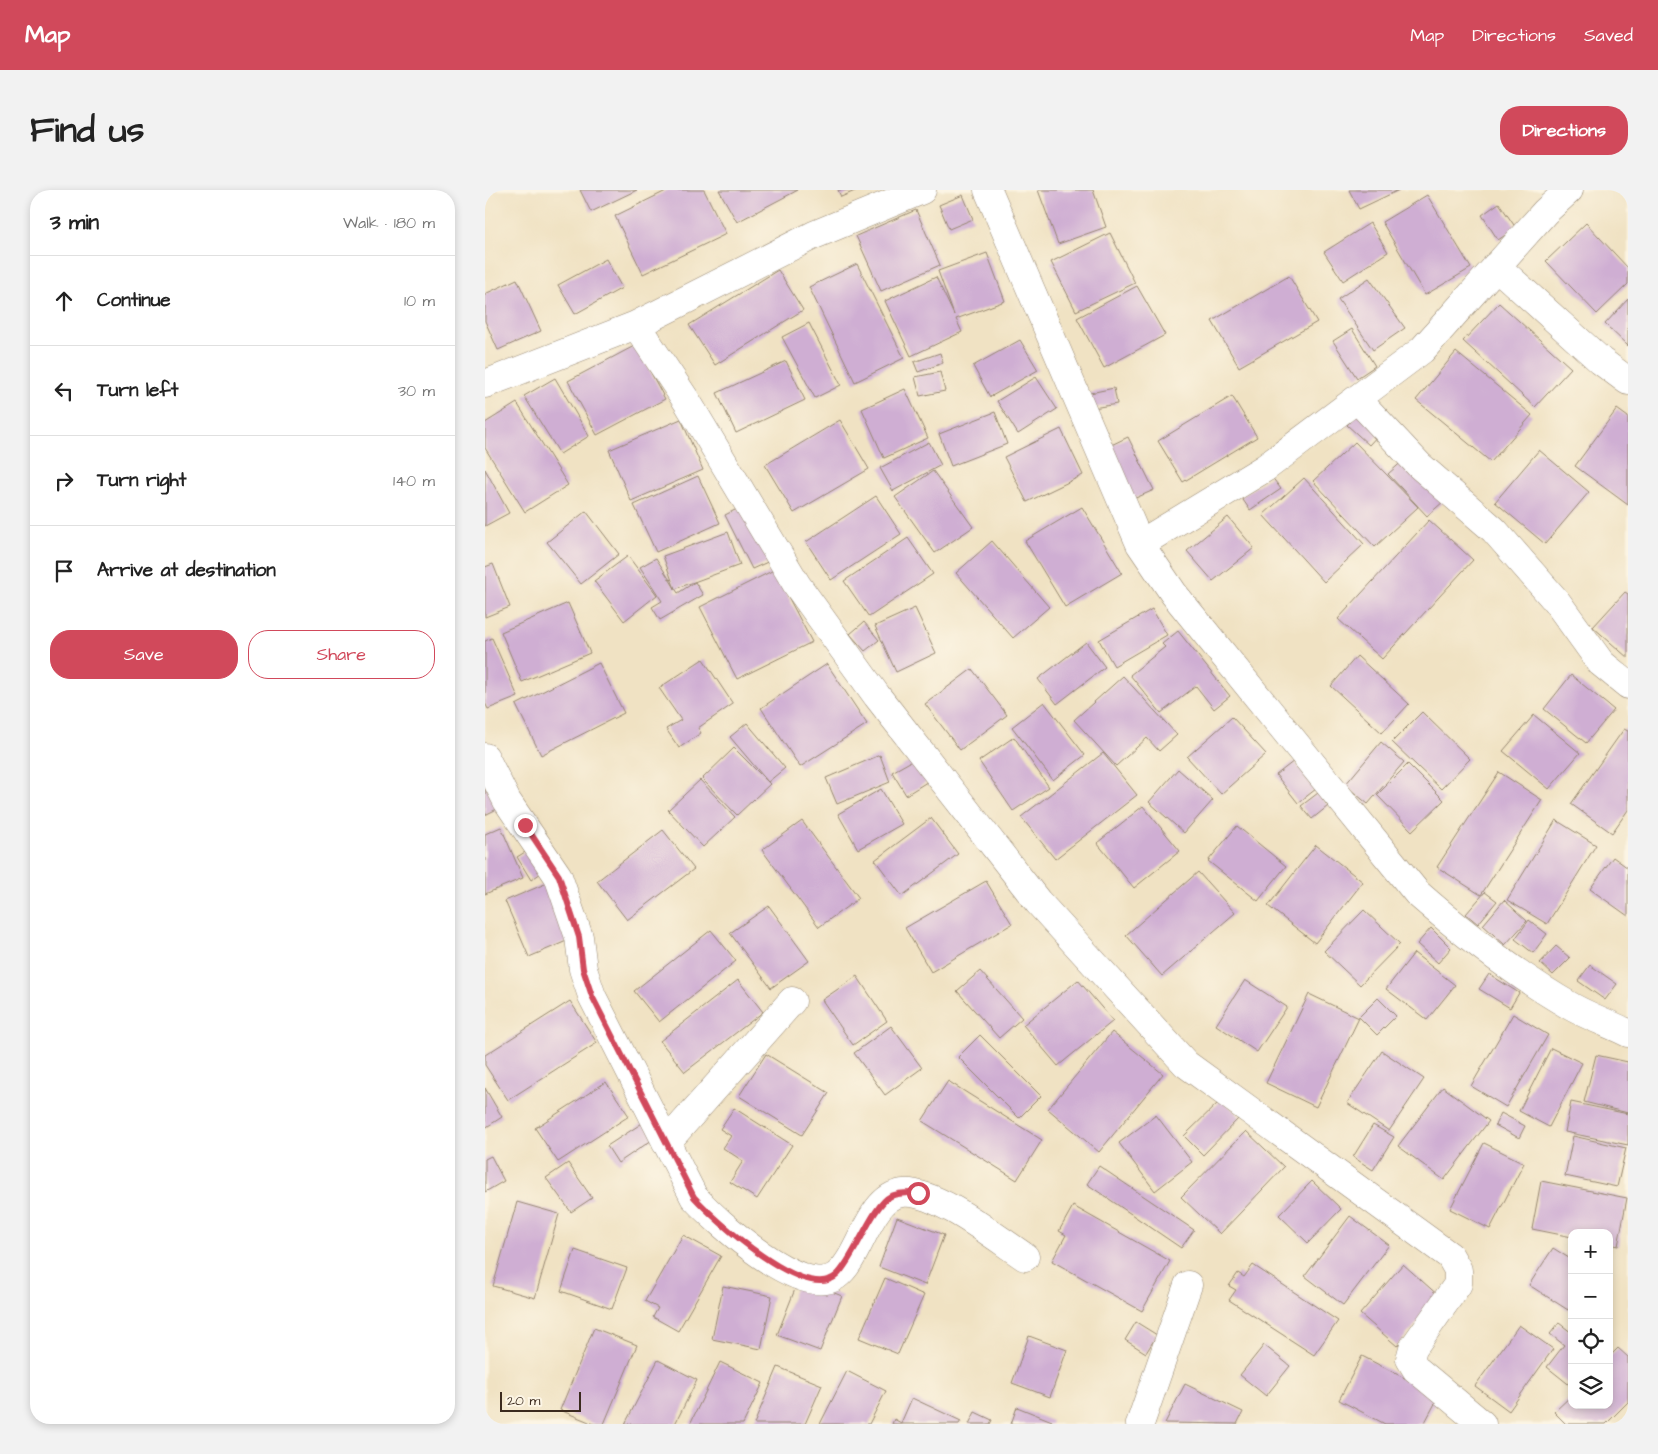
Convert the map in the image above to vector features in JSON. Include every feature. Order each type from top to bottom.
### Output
[{"type":"street","points":[[485,384],[636,325],[814,235],[922,190]]},
{"type":"street","points":[[988,190],[1140,544],[1174,594],[1417,893],[1461,931],[1520,975],[1573,1008],[1628,1033]]},
{"type":"street","points":[[1140,544],[1265,468],[1422,350],[1545,212],[1569,190]]},
{"type":"street","points":[[1496,266],[1601,362],[1628,381]]},
{"type":"street","points":[[636,325],[688,403],[797,585],[877,696],[1038,902],[1186,1064],[1450,1256],[1458,1270],[1458,1284],[1413,1348],[1410,1359],[1416,1369],[1482,1424]]},
{"type":"street","points":[[1357,398],[1419,465],[1494,530],[1557,602],[1601,663],[1628,685]]},
{"type":"street","points":[[485,756],[507,800],[559,876],[579,937],[583,969],[592,996],[645,1097],[694,1197],[713,1218],[779,1266],[805,1278],[818,1281],[827,1280],[837,1276],[878,1210],[889,1197],[903,1193],[918,1193],[937,1200],[1025,1257]]},
{"type":"street","points":[[666,1143],[792,1000]]},
{"type":"street","points":[[1140,1424],[1188,1285]]},
{"type":"building","points":[[580,190],[637,190],[591,212]]},
{"type":"building","points":[[668,190],[704,190],[726,234],[643,274],[615,216]]},
{"type":"building","points":[[719,190],[798,190],[737,222]]},
{"type":"building","points":[[838,190],[857,190],[841,197]]},
{"type":"building","points":[[1038,190],[1093,190],[1106,227],[1058,244]]},
{"type":"building","points":[[1349,190],[1399,190],[1359,209]]},
{"type":"building","points":[[963,195],[973,219],[949,229],[939,205]]},
{"type":"building","points":[[1427,195],[1471,268],[1425,295],[1382,222]]},
{"type":"building","points":[[1499,203],[1516,228],[1498,240],[1482,215]]},
{"type":"building","points":[[916,210],[940,265],[881,291],[856,236]]},
{"type":"building","points":[[1370,223],[1388,252],[1343,281],[1324,252]]},
{"type":"building","points":[[1586,223],[1628,268],[1628,284],[1597,314],[1546,261]]},
{"type":"building","points":[[1110,233],[1135,283],[1076,311],[1051,262]]},
{"type":"building","points":[[987,253],[1005,301],[956,319],[962,332],[911,356],[885,301],[936,277],[954,315],[938,271]]},
{"type":"building","points":[[606,259],[622,288],[575,314],[558,285]]},
{"type":"building","points":[[857,264],[904,358],[855,382],[809,287]]},
{"type":"building","points":[[778,270],[803,310],[715,365],[689,325]]},
{"type":"building","points":[[1289,276],[1317,322],[1239,367],[1212,321]]},
{"type":"building","points":[[1369,278],[1405,328],[1373,350],[1338,299]]},
{"type":"building","points":[[517,279],[541,331],[498,350],[485,321],[485,294]]},
{"type":"building","points":[[1137,286],[1165,335],[1104,368],[1077,318]]},
{"type":"building","points":[[1628,299],[1628,346],[1605,324]]},
{"type":"building","points":[[1499,303],[1571,368],[1535,407],[1463,341]]},
{"type":"building","points":[[809,323],[841,385],[815,398],[782,337]]},
{"type":"building","points":[[1352,329],[1375,366],[1357,378],[1333,341]]},
{"type":"building","points":[[1020,340],[1038,370],[990,397],[973,366]]},
{"type":"building","points":[[636,345],[665,399],[597,435],[568,381]]},
{"type":"building","points":[[1456,352],[1532,415],[1491,462],[1416,400]]},
{"type":"building","points":[[940,353],[943,363],[918,372],[914,362]]},
{"type":"building","points":[[786,361],[805,400],[736,433],[717,393]]},
{"type":"building","points":[[940,372],[945,391],[920,396],[915,377]]},
{"type":"building","points":[[1036,377],[1057,409],[1018,434],[997,401]]},
{"type":"building","points":[[555,378],[589,436],[560,454],[524,396]]},
{"type":"building","points":[[1114,388],[1117,404],[1093,408],[1090,393]]},
{"type":"building","points":[[905,389],[928,438],[884,458],[862,409]]},
{"type":"building","points":[[1232,396],[1257,437],[1183,482],[1158,441]]},
{"type":"building","points":[[517,403],[568,485],[525,512],[485,448],[485,423]]},
{"type":"building","points":[[1617,409],[1628,417],[1628,505],[1575,466]]},
{"type":"building","points":[[995,412],[1007,444],[951,466],[939,434]]},
{"type":"building","points":[[1359,413],[1380,433],[1369,445],[1347,425]]},
{"type":"building","points":[[681,419],[703,470],[631,501],[609,450]]},
{"type":"building","points":[[840,420],[869,469],[794,513],[765,465]]},
{"type":"building","points":[[1061,429],[1083,475],[1027,502],[1004,457]]},
{"type":"building","points":[[1128,437],[1154,490],[1131,500],[1105,448]]},
{"type":"building","points":[[929,442],[941,465],[893,491],[880,468]]},
{"type":"building","points":[[1355,442],[1418,507],[1375,547],[1313,481]]},
{"type":"building","points":[[1539,450],[1589,492],[1545,544],[1495,502]]},
{"type":"building","points":[[1405,459],[1444,501],[1427,516],[1388,474]]},
{"type":"building","points":[[485,469],[509,513],[485,526]]},
{"type":"building","points":[[933,471],[973,527],[935,553],[895,497]]},
{"type":"building","points":[[698,476],[720,523],[656,552],[634,505]]},
{"type":"building","points":[[1271,476],[1281,489],[1250,510],[1241,497]]},
{"type":"building","points":[[1304,478],[1364,544],[1324,582],[1263,515]]},
{"type":"building","points":[[876,496],[901,534],[831,580],[806,542]]},
{"type":"building","points":[[745,505],[772,560],[752,569],[725,515]]},
{"type":"building","points":[[1082,507],[1122,573],[1065,607],[1025,541]]},
{"type":"building","points":[[586,511],[619,554],[581,584],[547,542]]},
{"type":"building","points":[[1228,517],[1254,548],[1213,581],[1187,551]]},
{"type":"building","points":[[1429,520],[1473,560],[1382,659],[1338,619]]},
{"type":"building","points":[[728,532],[740,565],[675,589],[663,556]]},
{"type":"building","points":[[908,538],[933,574],[869,617],[844,581]]},
{"type":"building","points":[[992,541],[1049,607],[1013,638],[956,573]]},
{"type":"building","points":[[628,556],[657,595],[624,621],[594,581]]},
{"type":"building","points":[[656,558],[678,593],[695,582],[703,595],[660,620],[652,607],[662,601],[640,567]]},
{"type":"building","points":[[493,564],[510,607],[485,617],[485,567]]},
{"type":"building","points":[[774,570],[812,642],[737,679],[700,607]]},
{"type":"building","points":[[1625,592],[1628,594],[1628,658],[1593,627]]},
{"type":"building","points":[[568,603],[590,653],[522,682],[501,632]]},
{"type":"building","points":[[915,608],[936,653],[896,672],[875,626]]},
{"type":"building","points":[[1152,609],[1167,635],[1114,666],[1099,640]]},
{"type":"building","points":[[864,622],[879,640],[865,651],[850,634]]},
{"type":"building","points":[[1178,631],[1230,696],[1214,709],[1196,686],[1161,713],[1130,675],[1165,647],[1162,644]]},
{"type":"building","points":[[492,638],[518,697],[488,709],[485,703],[485,641]]},
{"type":"building","points":[[1086,642],[1105,667],[1057,704],[1038,679]]},
{"type":"building","points":[[1357,656],[1409,704],[1382,733],[1331,686]]},
{"type":"building","points":[[703,659],[733,704],[698,728],[701,733],[679,748],[666,729],[681,720],[659,688]]},
{"type":"building","points":[[599,663],[624,713],[541,755],[516,705]]},
{"type":"building","points":[[827,664],[867,724],[800,767],[761,708]]},
{"type":"building","points":[[972,669],[1007,715],[960,750],[925,704]]},
{"type":"building","points":[[1571,675],[1614,710],[1586,743],[1544,709]]},
{"type":"building","points":[[1123,676],[1177,735],[1159,751],[1147,738],[1116,766],[1074,720]]},
{"type":"building","points":[[1044,702],[1085,755],[1053,780],[1012,727]]},
{"type":"building","points":[[1422,712],[1470,759],[1441,789],[1392,742]]},
{"type":"building","points":[[1534,715],[1580,753],[1549,789],[1503,751]]},
{"type":"building","points":[[1232,717],[1266,754],[1221,794],[1187,757]]},
{"type":"building","points":[[747,723],[785,768],[768,782],[730,737]]},
{"type":"building","points":[[1624,729],[1628,731],[1628,810],[1612,833],[1571,804]]},
{"type":"building","points":[[1014,737],[1049,787],[1013,811],[979,761]]},
{"type":"building","points":[[1381,742],[1404,762],[1368,804],[1345,785]]},
{"type":"building","points":[[734,748],[770,784],[737,815],[702,779]]},
{"type":"building","points":[[1103,753],[1137,795],[1055,859],[1021,817]]},
{"type":"building","points":[[880,755],[890,782],[837,804],[826,778]]},
{"type":"building","points":[[917,758],[930,780],[906,795],[892,772]]},
{"type":"building","points":[[1294,761],[1316,789],[1298,803],[1276,775]]},
{"type":"building","points":[[1408,764],[1444,800],[1412,831],[1377,795]]},
{"type":"building","points":[[1178,769],[1213,800],[1184,833],[1149,802]]},
{"type":"building","points":[[1499,772],[1542,800],[1481,895],[1437,867]]},
{"type":"building","points":[[700,780],[735,817],[703,847],[668,810]]},
{"type":"building","points":[[485,784],[497,809],[485,815]]},
{"type":"building","points":[[881,789],[902,824],[858,849],[838,814]]},
{"type":"building","points":[[1318,793],[1328,806],[1312,819],[1301,806]]},
{"type":"building","points":[[1143,806],[1180,851],[1134,888],[1097,843]]},
{"type":"building","points":[[931,818],[958,854],[902,896],[875,860]]},
{"type":"building","points":[[1556,820],[1596,845],[1547,924],[1507,900]]},
{"type":"building","points":[[802,821],[859,898],[819,927],[762,850]]},
{"type":"building","points":[[1237,826],[1286,866],[1258,901],[1208,861]]},
{"type":"building","points":[[501,827],[523,878],[485,894],[485,834]]},
{"type":"building","points":[[663,830],[694,869],[627,920],[597,881]]},
{"type":"building","points":[[1316,845],[1363,882],[1315,943],[1268,906]]},
{"type":"building","points":[[530,849],[544,871],[531,880],[517,857]]},
{"type":"building","points":[[1613,857],[1628,868],[1628,916],[1590,889]]},
{"type":"building","points":[[1198,872],[1235,913],[1162,976],[1126,935]]},
{"type":"building","points":[[552,881],[576,937],[529,957],[505,901]]},
{"type":"building","points":[[986,881],[1012,924],[931,972],[905,928]]},
{"type":"building","points":[[1485,892],[1497,901],[1478,924],[1466,914]]},
{"type":"building","points":[[1504,900],[1527,921],[1505,945],[1483,925]]},
{"type":"building","points":[[769,906],[809,961],[771,988],[730,933]]},
{"type":"building","points":[[1364,910],[1400,944],[1360,985],[1324,951]]},
{"type":"building","points":[[1529,920],[1547,934],[1533,953],[1515,939]]},
{"type":"building","points":[[1431,928],[1451,948],[1438,963],[1417,944]]},
{"type":"building","points":[[711,930],[736,961],[659,1022],[634,991]]},
{"type":"building","points":[[1556,946],[1570,958],[1553,975],[1540,963]]},
{"type":"building","points":[[1414,953],[1455,985],[1427,1020],[1386,989]]},
{"type":"building","points":[[1590,965],[1617,984],[1605,1000],[1578,981]]},
{"type":"building","points":[[980,971],[1022,1018],[999,1038],[957,991]]},
{"type":"building","points":[[1489,974],[1519,993],[1510,1008],[1479,989]]},
{"type":"building","points":[[857,976],[887,1021],[853,1045],[822,1000]]},
{"type":"building","points":[[738,980],[763,1012],[685,1072],[660,1041]]},
{"type":"building","points":[[1078,980],[1113,1021],[1058,1066],[1023,1025]]},
{"type":"building","points":[[1245,980],[1287,1007],[1257,1052],[1216,1025]]},
{"type":"building","points":[[1309,994],[1359,1018],[1316,1107],[1266,1083]]},
{"type":"building","points":[[1378,998],[1396,1016],[1377,1035],[1359,1017]]},
{"type":"building","points":[[570,1001],[597,1043],[508,1100],[485,1065],[485,1055]]},
{"type":"building","points":[[1513,1014],[1548,1035],[1506,1107],[1471,1086]]},
{"type":"building","points":[[891,1026],[922,1068],[885,1095],[854,1053]]},
{"type":"building","points":[[1112,1032],[1163,1074],[1099,1152],[1048,1109]]},
{"type":"building","points":[[980,1035],[1041,1096],[1019,1118],[958,1057]]},
{"type":"building","points":[[1551,1048],[1582,1063],[1549,1127],[1519,1111]]},
{"type":"building","points":[[1382,1051],[1424,1079],[1389,1131],[1347,1103]]},
{"type":"building","points":[[766,1054],[829,1093],[802,1135],[739,1096]]},
{"type":"building","points":[[1596,1055],[1628,1062],[1628,1113],[1584,1102]]},
{"type":"building","points":[[948,1081],[1042,1140],[1017,1180],[922,1121]]},
{"type":"building","points":[[606,1082],[629,1116],[558,1162],[535,1128]]},
{"type":"building","points":[[1443,1087],[1489,1121],[1444,1180],[1398,1146]]},
{"type":"building","points":[[485,1088],[502,1117],[485,1128]]},
{"type":"building","points":[[1222,1099],[1240,1117],[1203,1155],[1184,1136]]},
{"type":"building","points":[[1571,1102],[1628,1114],[1628,1145],[1565,1132]]},
{"type":"building","points":[[734,1108],[792,1145],[757,1199],[730,1182],[743,1161],[723,1148],[731,1136],[720,1129]]},
{"type":"building","points":[[1501,1113],[1525,1126],[1519,1138],[1495,1125]]},
{"type":"building","points":[[1156,1115],[1192,1162],[1155,1191],[1119,1143]]},
{"type":"building","points":[[647,1120],[658,1136],[618,1163],[607,1146]]},
{"type":"building","points":[[1373,1125],[1394,1137],[1373,1170],[1353,1157]]},
{"type":"building","points":[[1246,1131],[1284,1167],[1220,1234],[1181,1197]]},
{"type":"building","points":[[1573,1136],[1626,1148],[1617,1187],[1565,1176]]},
{"type":"building","points":[[1484,1143],[1524,1163],[1490,1229],[1450,1209]]},
{"type":"building","points":[[491,1156],[504,1181],[485,1192],[485,1159]]},
{"type":"building","points":[[568,1163],[592,1198],[571,1212],[546,1178]]},
{"type":"building","points":[[1099,1166],[1194,1230],[1181,1248],[1087,1184]]},
{"type":"building","points":[[1312,1181],[1341,1209],[1308,1243],[1279,1215]]},
{"type":"building","points":[[1541,1181],[1627,1198],[1618,1246],[1613,1245],[1613,1229],[1568,1229],[1568,1236],[1532,1229]]},
{"type":"building","points":[[517,1202],[559,1214],[535,1298],[493,1286]]},
{"type":"building","points":[[1073,1206],[1170,1261],[1142,1311],[1052,1261],[1066,1235],[1059,1231]]},
{"type":"building","points":[[1350,1216],[1389,1245],[1343,1305],[1305,1276]]},
{"type":"building","points":[[897,1217],[944,1235],[925,1285],[879,1267]]},
{"type":"building","points":[[683,1235],[721,1256],[678,1331],[653,1317],[658,1308],[645,1301]]},
{"type":"building","points":[[1553,1248],[1568,1257],[1568,1310],[1529,1285]]},
{"type":"building","points":[[575,1250],[627,1268],[612,1309],[561,1291]]},
{"type":"building","points":[[1403,1264],[1440,1297],[1397,1346],[1360,1314]]},
{"type":"building","points":[[1253,1265],[1338,1321],[1314,1355],[1229,1300],[1236,1290],[1229,1286],[1238,1273],[1244,1277]]},
{"type":"building","points":[[885,1278],[924,1295],[898,1354],[859,1338]]},
{"type":"building","points":[[799,1279],[842,1296],[820,1351],[777,1335]]},
{"type":"building","points":[[723,1286],[772,1296],[761,1349],[712,1339]]},
{"type":"building","points":[[1136,1322],[1157,1335],[1146,1353],[1125,1340]]},
{"type":"building","points":[[1559,1323],[1568,1330],[1568,1384],[1547,1367],[1564,1345],[1550,1334]]},
{"type":"building","points":[[1519,1325],[1553,1349],[1509,1411],[1475,1386]]},
{"type":"building","points":[[594,1328],[637,1345],[604,1424],[594,1424],[560,1410]]},
{"type":"building","points":[[1029,1336],[1067,1350],[1050,1397],[1012,1383]]},
{"type":"building","points":[[1264,1345],[1290,1366],[1266,1396],[1240,1375]]},
{"type":"building","points":[[1618,1348],[1628,1357],[1628,1402],[1606,1424],[1566,1424],[1554,1412],[1568,1399],[1568,1409],[1613,1409],[1613,1353]]},
{"type":"building","points":[[1362,1356],[1439,1396],[1424,1424],[1385,1424],[1339,1400]]},
{"type":"building","points":[[658,1360],[697,1380],[675,1424],[625,1424]]},
{"type":"building","points":[[720,1362],[763,1383],[743,1424],[690,1424]]},
{"type":"building","points":[[778,1367],[822,1385],[805,1424],[754,1424]]},
{"type":"building","points":[[847,1371],[886,1391],[869,1424],[820,1424]]},
{"type":"building","points":[[1185,1384],[1243,1412],[1237,1424],[1165,1423]]},
{"type":"building","points":[[912,1398],[961,1421],[959,1424],[892,1424],[894,1419],[901,1423]]},
{"type":"building","points":[[1017,1407],[1052,1421],[1051,1424],[1011,1424]]},
{"type":"building","points":[[975,1412],[992,1420],[990,1424],[969,1424]]},
{"type":"route","points":[[525,825],[559,876],[579,937],[583,969],[592,996],[645,1097],[694,1197],[713,1218],[779,1266],[805,1278],[818,1281],[827,1280],[837,1276],[878,1210],[889,1197],[903,1193],[918,1193]]}]
